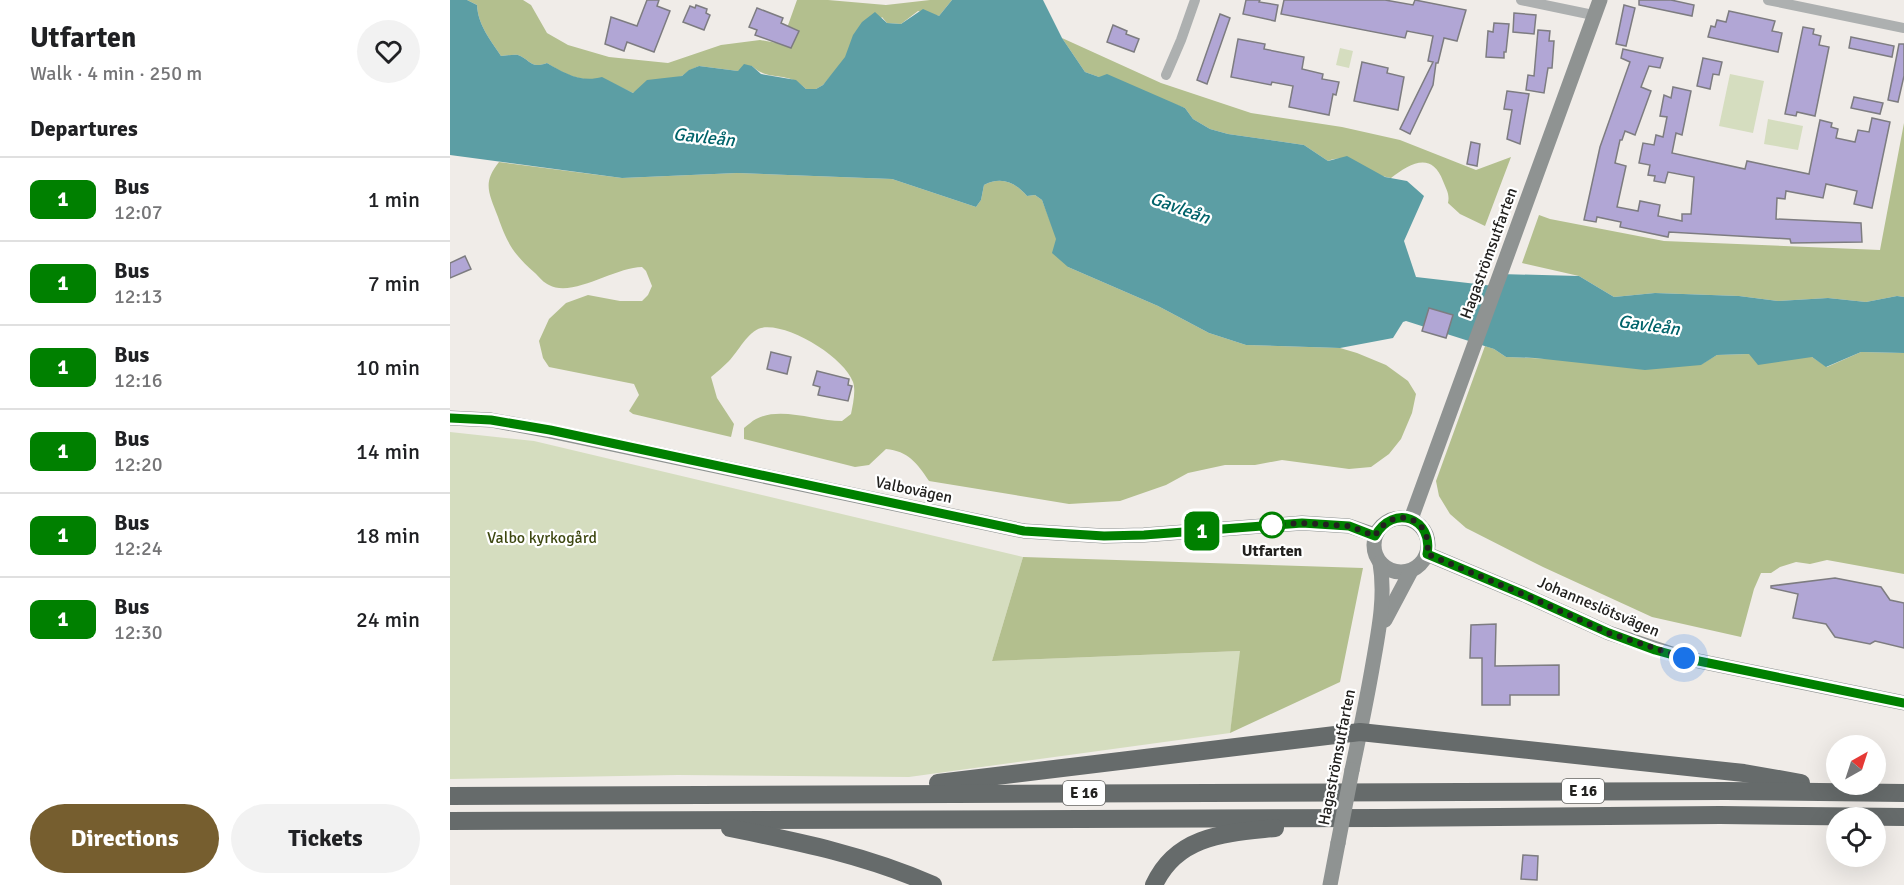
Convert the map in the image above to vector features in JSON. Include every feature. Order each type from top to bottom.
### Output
[{"type":"highway","points":[[855,794],[1360,732],[1744,773],[1826,787]]},
{"type":"highway","name":"E 16","points":[[450,796],[1826,791]]},
{"type":"highway","name":"E 16","points":[[1886,792],[1904,793]]},
{"type":"highway","name":"E 16","points":[[450,821],[1720,815],[1904,818]]},
{"type":"highway","points":[[1154,885],[1167,865],[1180,852],[1213,836],[1238,831],[1385,818]]},
{"type":"highway","points":[[693,820],[835,850],[882,864],[933,885]]},
{"type":"main road","name":"Hagaströmsutfarten","points":[[1411,519],[1600,0]]},
{"type":"main road","name":"Valbovägen","points":[[450,418],[491,420],[550,430],[1024,531],[1093,536],[1144,535],[1302,523],[1349,526],[1375,536]]},
{"type":"main road","points":[[1375,536],[1386,522],[1402,518],[1411,519],[1418,523],[1428,537],[1427,554]]},
{"type":"main road","name":"Hagaströmsutfarten","points":[[1330,885],[1378,636],[1383,577],[1375,554],[1375,536]]},
{"type":"main road","name":"Hagaströmsutfarten","points":[[1378,636],[1390,606],[1411,571],[1418,567],[1427,554]]},
{"type":"main road","name":"Johanneslötsvägen","points":[[1427,554],[1609,633],[1655,650],[1904,703]]},
{"type":"main road","points":[[1380,563],[1394,572],[1411,571]]},
{"type":"street","points":[[1166,75],[1195,0]]},
{"type":"street","points":[[1521,0],[1593,15]]},
{"type":"street","points":[[1768,0],[1904,28]]},
{"type":"green space","points":[[467,0],[523,0],[531,5],[547,33],[568,45],[609,57],[668,63],[721,45],[760,40],[777,43],[787,28],[797,0],[886,5],[952,0],[939,16],[918,11],[901,24],[887,23],[882,17],[823,85],[816,89],[806,89],[792,79],[765,74],[752,66],[738,71],[699,66],[682,76],[633,93],[602,78],[580,78],[566,74],[547,63],[537,65],[518,55],[501,56],[482,25],[477,5]]},
{"type":"green space","points":[[1062,38],[1161,83],[1251,113],[1342,127],[1400,140],[1476,170],[1511,157],[1485,226],[1460,214],[1448,203],[1447,192],[1438,172],[1427,163],[1413,164],[1391,178],[1345,159],[1328,161],[1304,145],[1228,134],[1210,129],[1193,119],[1185,108],[1085,72]]},
{"type":"green space","points":[[1340,48],[1353,51],[1349,68],[1336,65]]},
{"type":"green space","points":[[1730,74],[1764,81],[1753,133],[1719,126]]},
{"type":"green space","points":[[1768,119],[1803,126],[1798,150],[1764,144]]},
{"type":"green space","points":[[1904,123],[1904,297],[1897,296],[1866,302],[1828,298],[1778,301],[1739,296],[1655,293],[1614,297],[1579,276],[1522,263],[1539,215],[1664,241],[1880,250]]},
{"type":"green space","points":[[499,162],[622,178],[737,173],[892,179],[976,207],[981,200],[984,185],[996,181],[1007,182],[1018,187],[1027,196],[1035,195],[1042,200],[1068,267],[1158,306],[1209,333],[1246,345],[1340,348],[1386,365],[1408,381],[1416,394],[1412,413],[1401,439],[1389,454],[1371,467],[1349,469],[1282,460],[1255,465],[1225,465],[1188,473],[1166,485],[1120,501],[1069,504],[929,481],[911,459],[894,450],[886,449],[869,465],[855,467],[744,439],[744,428],[754,420],[766,415],[787,414],[842,421],[851,414],[854,386],[848,372],[827,352],[785,330],[761,328],[756,330],[729,361],[711,377],[717,398],[734,424],[731,437],[633,414],[629,411],[639,395],[634,384],[549,367],[543,358],[539,341],[549,319],[566,303],[588,295],[620,301],[642,301],[652,286],[646,271],[642,267],[631,268],[570,288],[559,288],[545,283],[516,254],[501,226],[489,188],[490,176]]},
{"type":"green space","points":[[1485,346],[1506,357],[1700,365],[1717,355],[1749,354],[1812,357],[1827,367],[1861,352],[1904,353],[1904,574],[1827,560],[1810,564],[1796,562],[1780,567],[1771,573],[1761,573],[1754,589],[1741,637],[1652,617],[1543,567],[1466,528],[1450,514],[1439,496],[1436,481]]},
{"type":"green space","name":"Valbo kyrkogård","points":[[450,432],[534,441],[1023,557],[992,661],[1241,651],[1230,733],[909,777],[678,775],[450,779]]},
{"type":"green space","points":[[1023,557],[1363,568],[1340,682],[1230,733],[1240,651],[992,661]]},
{"type":"water","name":"Gavleån","points":[[450,0],[467,0],[477,5],[482,25],[501,56],[518,55],[537,65],[547,63],[580,78],[602,77],[633,93],[647,80],[682,76],[699,66],[738,71],[744,64],[752,66],[761,74],[796,80],[806,89],[816,89],[823,85],[845,57],[853,35],[862,22],[875,12],[887,23],[901,24],[923,9],[939,16],[952,0],[1043,0],[1062,38],[1085,72],[1099,77],[1107,74],[1185,108],[1193,119],[1210,129],[1228,134],[1304,145],[1328,161],[1347,156],[1385,177],[1407,181],[1424,196],[1404,241],[1416,277],[1494,286],[1500,274],[1579,276],[1614,297],[1655,293],[1739,296],[1778,301],[1828,298],[1866,302],[1897,296],[1904,297],[1904,353],[1861,352],[1826,367],[1812,357],[1758,365],[1749,354],[1717,355],[1701,365],[1645,370],[1506,357],[1494,349],[1406,321],[1393,338],[1340,348],[1246,345],[1209,333],[1158,306],[1068,267],[1052,253],[1056,239],[1042,200],[1035,195],[1027,196],[1018,187],[1007,182],[996,181],[984,185],[981,200],[976,207],[892,179],[737,173],[622,178],[450,155]]},
{"type":"building","points":[[647,0],[659,0],[657,6],[670,11],[654,52],[627,42],[624,51],[605,44],[611,17],[637,26]]},
{"type":"building","points":[[1246,0],[1260,0],[1259,2],[1278,5],[1275,21],[1243,14]]},
{"type":"building","points":[[1284,0],[1385,0],[1413,5],[1415,0],[1466,10],[1457,41],[1444,38],[1438,63],[1436,63],[1433,85],[1410,134],[1400,129],[1433,62],[1428,61],[1433,36],[1407,31],[1405,38],[1281,14]]},
{"type":"building","points":[[1639,0],[1671,0],[1694,5],[1692,16],[1639,5]]},
{"type":"building","points":[[696,5],[707,9],[706,13],[710,15],[704,30],[683,22],[690,6],[695,8]]},
{"type":"building","points":[[1624,5],[1635,8],[1626,46],[1616,44]]},
{"type":"building","points":[[757,8],[783,18],[781,23],[799,31],[791,48],[755,35],[757,30],[749,27]]},
{"type":"building","points":[[1729,11],[1775,21],[1772,31],[1782,33],[1778,52],[1708,37],[1711,26],[1715,27],[1717,20],[1726,22]]},
{"type":"building","points":[[1514,13],[1536,15],[1534,34],[1513,32]]},
{"type":"building","points":[[1220,14],[1230,18],[1207,84],[1197,80]]},
{"type":"building","points":[[1494,23],[1509,24],[1504,58],[1486,57],[1488,31],[1493,32]]},
{"type":"building","points":[[1113,25],[1139,39],[1134,52],[1107,42]]},
{"type":"building","points":[[1803,27],[1814,29],[1813,34],[1821,36],[1819,45],[1829,47],[1815,116],[1797,112],[1796,116],[1785,114]]},
{"type":"building","points":[[1538,30],[1550,31],[1549,41],[1554,41],[1552,68],[1548,68],[1544,93],[1526,90],[1528,75],[1534,76]]},
{"type":"building","points":[[1851,37],[1894,46],[1892,57],[1849,48]]},
{"type":"building","points":[[1238,39],[1265,44],[1264,49],[1304,57],[1302,69],[1323,74],[1322,79],[1339,82],[1336,95],[1333,94],[1329,115],[1289,107],[1293,86],[1272,82],[1271,85],[1231,77]]},
{"type":"building","points":[[1899,44],[1904,44],[1904,76],[1898,102],[1888,100]]},
{"type":"building","points":[[1623,49],[1663,58],[1660,68],[1649,66],[1641,87],[1651,91],[1635,135],[1625,131],[1620,140],[1615,163],[1626,166],[1617,207],[1638,211],[1640,201],[1660,205],[1658,216],[1682,221],[1682,214],[1691,214],[1694,177],[1668,172],[1665,183],[1654,181],[1655,176],[1648,175],[1650,165],[1639,163],[1643,143],[1654,145],[1656,135],[1663,137],[1667,117],[1660,116],[1664,95],[1671,98],[1673,87],[1691,91],[1682,135],[1676,133],[1672,153],[1745,169],[1747,161],[1809,174],[1820,120],[1832,123],[1831,127],[1838,129],[1836,138],[1855,142],[1858,130],[1869,132],[1872,118],[1890,122],[1872,208],[1854,204],[1857,191],[1826,184],[1823,198],[1786,191],[1785,199],[1777,198],[1776,219],[1861,223],[1862,242],[1791,243],[1790,239],[1669,232],[1668,237],[1620,227],[1621,222],[1597,217],[1596,222],[1584,220],[1600,147],[1630,62],[1621,58]]},
{"type":"building","points":[[1703,58],[1722,62],[1719,75],[1713,74],[1710,89],[1697,86]]},
{"type":"building","points":[[1362,62],[1388,68],[1387,73],[1404,77],[1398,110],[1354,101]]},
{"type":"building","points":[[1507,91],[1529,94],[1520,144],[1507,139],[1512,110],[1504,109]]},
{"type":"building","points":[[1854,97],[1883,103],[1880,114],[1851,108]]},
{"type":"building","points":[[1471,142],[1480,144],[1477,166],[1467,164]]},
{"type":"building","points":[[465,256],[471,269],[450,278],[450,263]]},
{"type":"building","points":[[1429,308],[1453,315],[1446,338],[1422,331]]},
{"type":"building","points":[[771,352],[791,357],[787,374],[767,369]]},
{"type":"building","points":[[817,371],[849,379],[848,385],[852,386],[848,401],[818,395],[820,387],[813,385]]},
{"type":"building","points":[[1835,578],[1881,587],[1890,600],[1904,603],[1904,648],[1875,641],[1870,644],[1835,637],[1826,624],[1793,618],[1798,594],[1771,588],[1771,586]]},
{"type":"building","points":[[1496,624],[1495,666],[1559,665],[1559,695],[1510,695],[1510,705],[1482,705],[1482,658],[1470,658],[1471,625]]},
{"type":"building","points":[[1523,855],[1538,856],[1537,880],[1521,879]]},
{"type":"bus line","name":"1","points":[[450,418],[491,420],[550,430],[1024,531],[1104,536],[1144,535],[1302,523],[1349,526],[1375,536],[1386,522],[1402,518],[1411,519],[1418,523],[1428,537],[1427,554],[1609,633],[1684,658],[1904,703]]},
{"type":"place","name":"Utfarten","points":[[1272,525]]},
{"type":"route","points":[[1272,525],[1302,523],[1349,526],[1375,536],[1386,522],[1402,518],[1411,519],[1418,523],[1428,537],[1427,554],[1609,633],[1684,658]]}]
